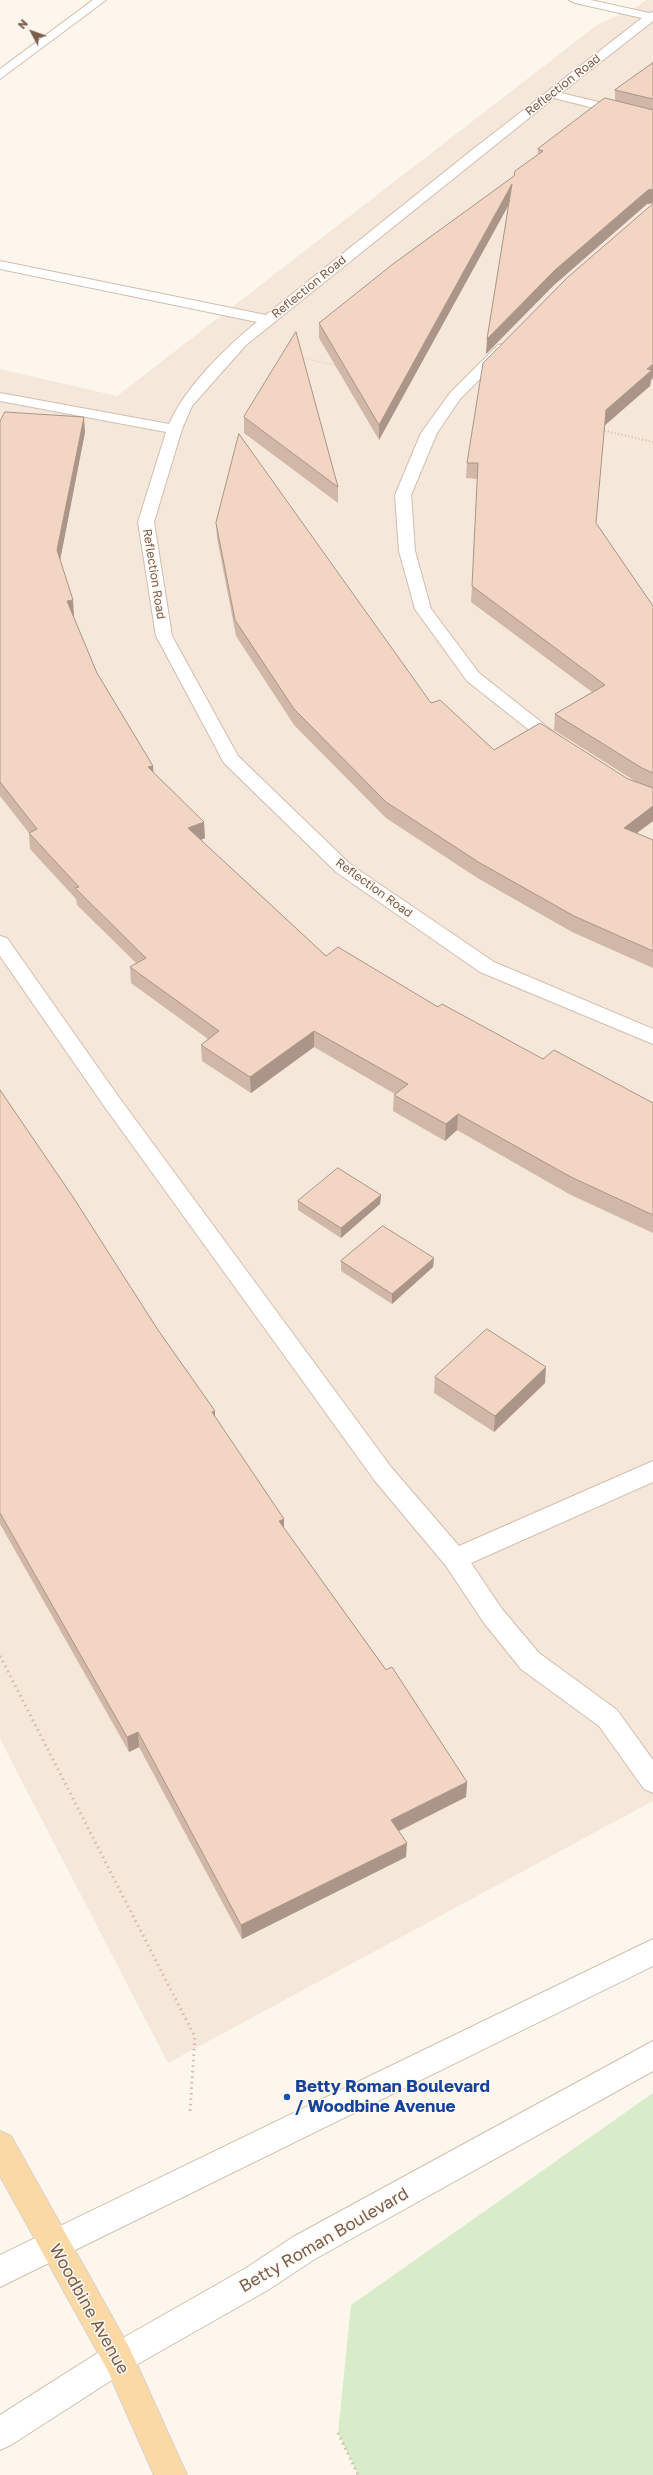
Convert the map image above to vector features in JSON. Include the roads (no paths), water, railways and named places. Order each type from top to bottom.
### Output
[{"type":"main road","name":"Woodbine Avenue","points":[[0,2146],[53,2244],[118,2358],[171,2475]]},
{"type":"street","points":[[0,75],[100,0]]},
{"type":"street","points":[[575,0],[652,16]]},
{"type":"street","name":"Reflection Road","points":[[652,16],[551,94],[241,342],[185,405],[174,429],[146,522],[164,636],[230,760],[343,868],[487,967],[653,1037]]},
{"type":"street","points":[[551,94],[653,119]]},
{"type":"street","points":[[0,265],[268,320]]},
{"type":"street","points":[[516,334],[455,396],[430,433],[403,496],[407,551],[423,609],[473,677],[568,750]]},
{"type":"street","points":[[0,397],[174,429]]},
{"type":"street","points":[[0,942],[115,1107],[382,1474],[455,1559],[493,1616],[530,1661],[608,1718],[653,1781]]},
{"type":"street","points":[[455,1559],[625,1486],[653,1471]]},
{"type":"street","points":[[0,2272],[53,2244],[653,1952]]},
{"type":"street","name":"Betty Roman Boulevard","points":[[0,2434],[118,2358],[257,2279],[304,2248],[653,2055]]},
{"type":"place","name":"Betty Roman Boulevard / Woodbine Avenue","points":[[287,2097]]}]
